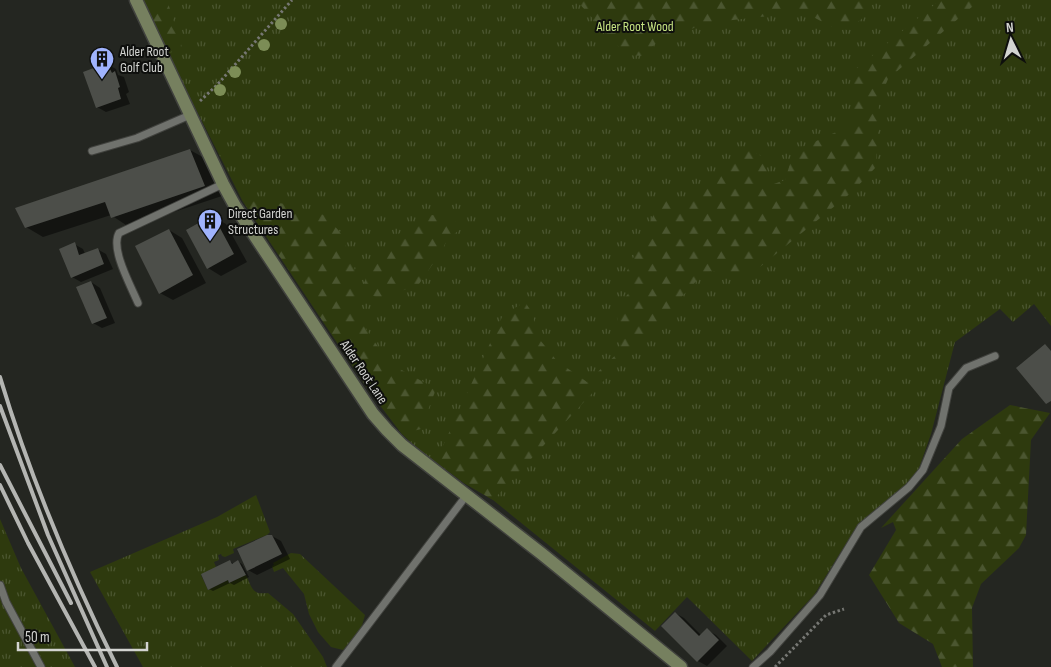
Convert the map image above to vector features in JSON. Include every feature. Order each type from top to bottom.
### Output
[{"type":"street","name":"Alder Root Lane","points":[[136,0],[188,112],[235,206],[373,414],[402,445],[542,554],[681,667]]},
{"type":"lane","points":[[92,152],[137,138],[188,112]]},
{"type":"lane","points":[[138,303],[118,254],[116,238],[119,232],[223,184]]},
{"type":"lane","points":[[753,667],[770,652],[820,595],[861,527],[909,487],[923,470],[942,426],[949,388],[966,368],[995,356]]},
{"type":"lane","points":[[336,667],[466,496]]},
{"type":"lane","points":[[0,585],[6,602],[41,667]]},
{"type":"path","points":[[188,112],[217,85],[292,0]]},
{"type":"path","points":[[774,667],[826,615],[844,609]]},
{"type":"green space","points":[[143,0],[1051,0],[1051,326],[1034,304],[1013,322],[1000,309],[955,342],[931,434],[918,471],[896,495],[857,526],[814,595],[752,661],[687,597],[655,631],[493,500],[464,483],[417,448],[402,434],[370,392],[242,200],[168,54]]},
{"type":"green space","points":[[143,0],[167,0],[182,47],[168,54]]},
{"type":"green space","name":"Alder Root Wood","points":[[576,0],[875,0],[864,17],[847,30],[830,26],[804,12],[706,23],[655,44],[643,56],[626,55]]},
{"type":"green space","points":[[940,0],[980,0],[888,79],[879,101],[876,167],[852,192],[760,267],[736,275],[711,271],[700,277],[493,500],[464,483],[436,461],[503,315],[525,302],[533,314],[536,335],[557,361],[587,382],[621,350],[616,308],[633,288],[627,271],[662,197],[685,197],[747,148],[763,157],[771,185],[785,180],[794,151],[854,124],[850,74]]},
{"type":"green space","points":[[242,200],[288,204],[324,215],[341,233],[358,278],[358,317],[389,363],[436,389],[421,429],[402,434],[370,392]]},
{"type":"green space","points":[[449,213],[461,229],[448,238],[441,252],[419,284],[381,299],[371,295],[364,283],[373,262],[400,233],[425,216]]},
{"type":"green space","points":[[1010,405],[1050,413],[1031,440],[1026,535],[1019,548],[981,584],[972,608],[973,667],[942,667],[933,644],[899,623],[869,575],[896,530],[893,522],[881,528],[962,439]]},
{"type":"green space","points":[[256,495],[270,532],[233,549],[234,553],[225,557],[221,554],[218,555],[219,560],[214,562],[216,567],[201,575],[208,590],[228,580],[229,583],[246,575],[253,590],[259,593],[268,593],[293,614],[323,657],[327,667],[143,667],[90,572],[217,517]]},
{"type":"green space","points":[[0,519],[21,568],[75,667],[0,667]]},
{"type":"green space","points":[[291,553],[300,554],[365,615],[361,629],[343,650],[331,647],[318,632],[309,614],[304,594],[283,568],[274,572],[273,563]]},
{"type":"building","name":"Alder Root Golf Club","points":[[107,63],[112,73],[115,71],[120,87],[118,88],[121,99],[96,108],[83,72]]},
{"type":"building","points":[[190,149],[205,186],[111,218],[105,202],[25,228],[15,208]]},
{"type":"building","name":"Direct Garden Structures","points":[[213,215],[234,254],[207,269],[186,230]]},
{"type":"building","points":[[169,229],[193,275],[159,294],[135,246]]},
{"type":"building","points":[[75,242],[79,255],[98,248],[104,264],[71,278],[59,249]]},
{"type":"building","points":[[91,281],[107,318],[92,324],[76,287]]},
{"type":"building","points":[[1045,344],[1051,351],[1051,401],[1046,404],[1016,368]]},
{"type":"building","points":[[267,535],[272,535],[282,554],[247,571],[237,549]]},
{"type":"building","points":[[230,560],[232,564],[238,560],[246,575],[229,583],[228,580],[208,590],[201,574]]},
{"type":"building","points":[[675,612],[699,636],[707,628],[719,640],[697,662],[661,626]]},
{"type":"railway","points":[[0,377],[24,451],[52,525],[117,667]]},
{"type":"railway","points":[[0,406],[48,535],[107,667]]},
{"type":"railway","points":[[0,465],[71,603]]},
{"type":"railway","points":[[0,485],[28,543],[95,667]]},
{"type":"place","name":"Alder Root Golf Club","points":[[102,80]]},
{"type":"place","name":"Direct Garden Structures","points":[[210,242]]}]
